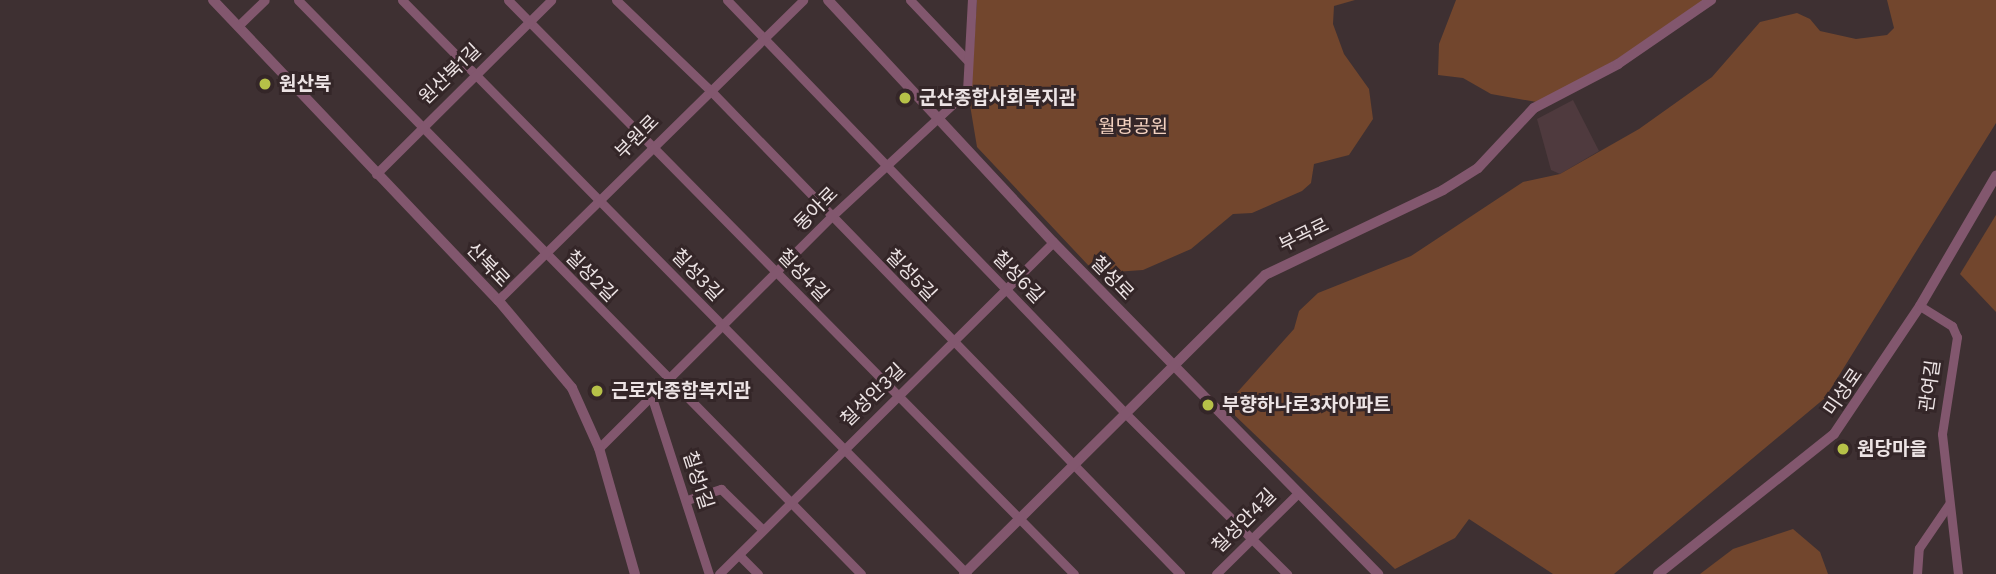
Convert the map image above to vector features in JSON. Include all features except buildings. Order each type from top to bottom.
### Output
[{"type":"street","name":"산북로","points":[[213,0],[498,300],[572,388],[599,449],[635,574]]},
{"type":"street","points":[[238,26],[265,0]]},
{"type":"street","name":"칠성2길","points":[[298,0],[861,574]]},
{"type":"street","name":"칠성3길","points":[[402,0],[966,574]]},
{"type":"street","name":"칠성4길","points":[[509,0],[896,397],[1074,574]]},
{"type":"street","name":"원산북1길","points":[[376,174],[551,0]]},
{"type":"street","name":"칠성5길","points":[[616,0],[710,90],[1180,574]]},
{"type":"street","name":"칠성6길","points":[[727,0],[765,36],[1127,415],[1287,574]]},
{"type":"street","name":"부원로","points":[[498,300],[803,0]]},
{"type":"street","name":"칠성로","points":[[828,0],[1053,242],[1378,574]]},
{"type":"street","points":[[910,0],[967,60]]},
{"type":"street","name":"동아로","points":[[599,449],[778,273],[831,217],[967,92],[972,0]]},
{"type":"street","name":"부곡로","points":[[966,574],[1265,275],[1443,190],[1478,168],[1534,108],[1629,57],[1712,0]]},
{"type":"street","name":"미성로","points":[[1658,574],[1834,434],[1920,306],[1996,176]]},
{"type":"street","name":"칠성안3길","points":[[719,574],[1053,242]]},
{"type":"street","name":"관여길","points":[[1920,306],[1952,326],[1957,337],[1942,434],[1958,574]]},
{"type":"street","name":"칠성1길","points":[[652,398],[709,574]]},
{"type":"street","points":[[687,500],[721,489],[762,530]]},
{"type":"street","name":"칠성안4길","points":[[1216,574],[1298,493]]},
{"type":"street","points":[[1917,574],[1919,548],[1949,504]]},
{"type":"street","points":[[739,555],[758,574]]},
{"type":"shaded area","points":[[1573,100],[1599,151],[1560,174],[1551,170],[1537,119]]},
{"type":"green space","name":"월명공원","points":[[977,0],[1355,0],[1334,6],[1333,24],[1344,54],[1369,89],[1373,119],[1349,155],[1314,164],[1311,183],[1302,191],[1252,213],[1233,214],[1191,249],[1143,270],[1101,273],[1088,265],[977,147],[970,105]]},
{"type":"green space","points":[[1456,0],[1706,0],[1651,39],[1542,103],[1491,94],[1463,78],[1438,75],[1439,44]]},
{"type":"green space","points":[[1887,0],[1996,0],[1996,123],[1825,398],[1614,574],[1553,574],[1469,519],[1455,538],[1395,569],[1225,406],[1294,329],[1299,311],[1318,293],[1411,256],[1523,182],[1560,174],[1639,129],[1712,77],[1760,22],[1797,13],[1810,19],[1820,31],[1856,39],[1887,35],[1894,28]]},
{"type":"green space","points":[[1996,215],[1996,312],[1960,274]]},
{"type":"green space","points":[[1793,529],[1820,552],[1828,574],[1700,574],[1733,549]]},
{"type":"place","name":"원산북","points":[[265,84]]},
{"type":"place","name":"군산종합사회복지관","points":[[905,98]]},
{"type":"place","name":"근로자종합복지관","points":[[597,391]]},
{"type":"place","name":"부향하나로3차아파트","points":[[1208,405]]},
{"type":"place","name":"원당마을","points":[[1843,449]]}]
